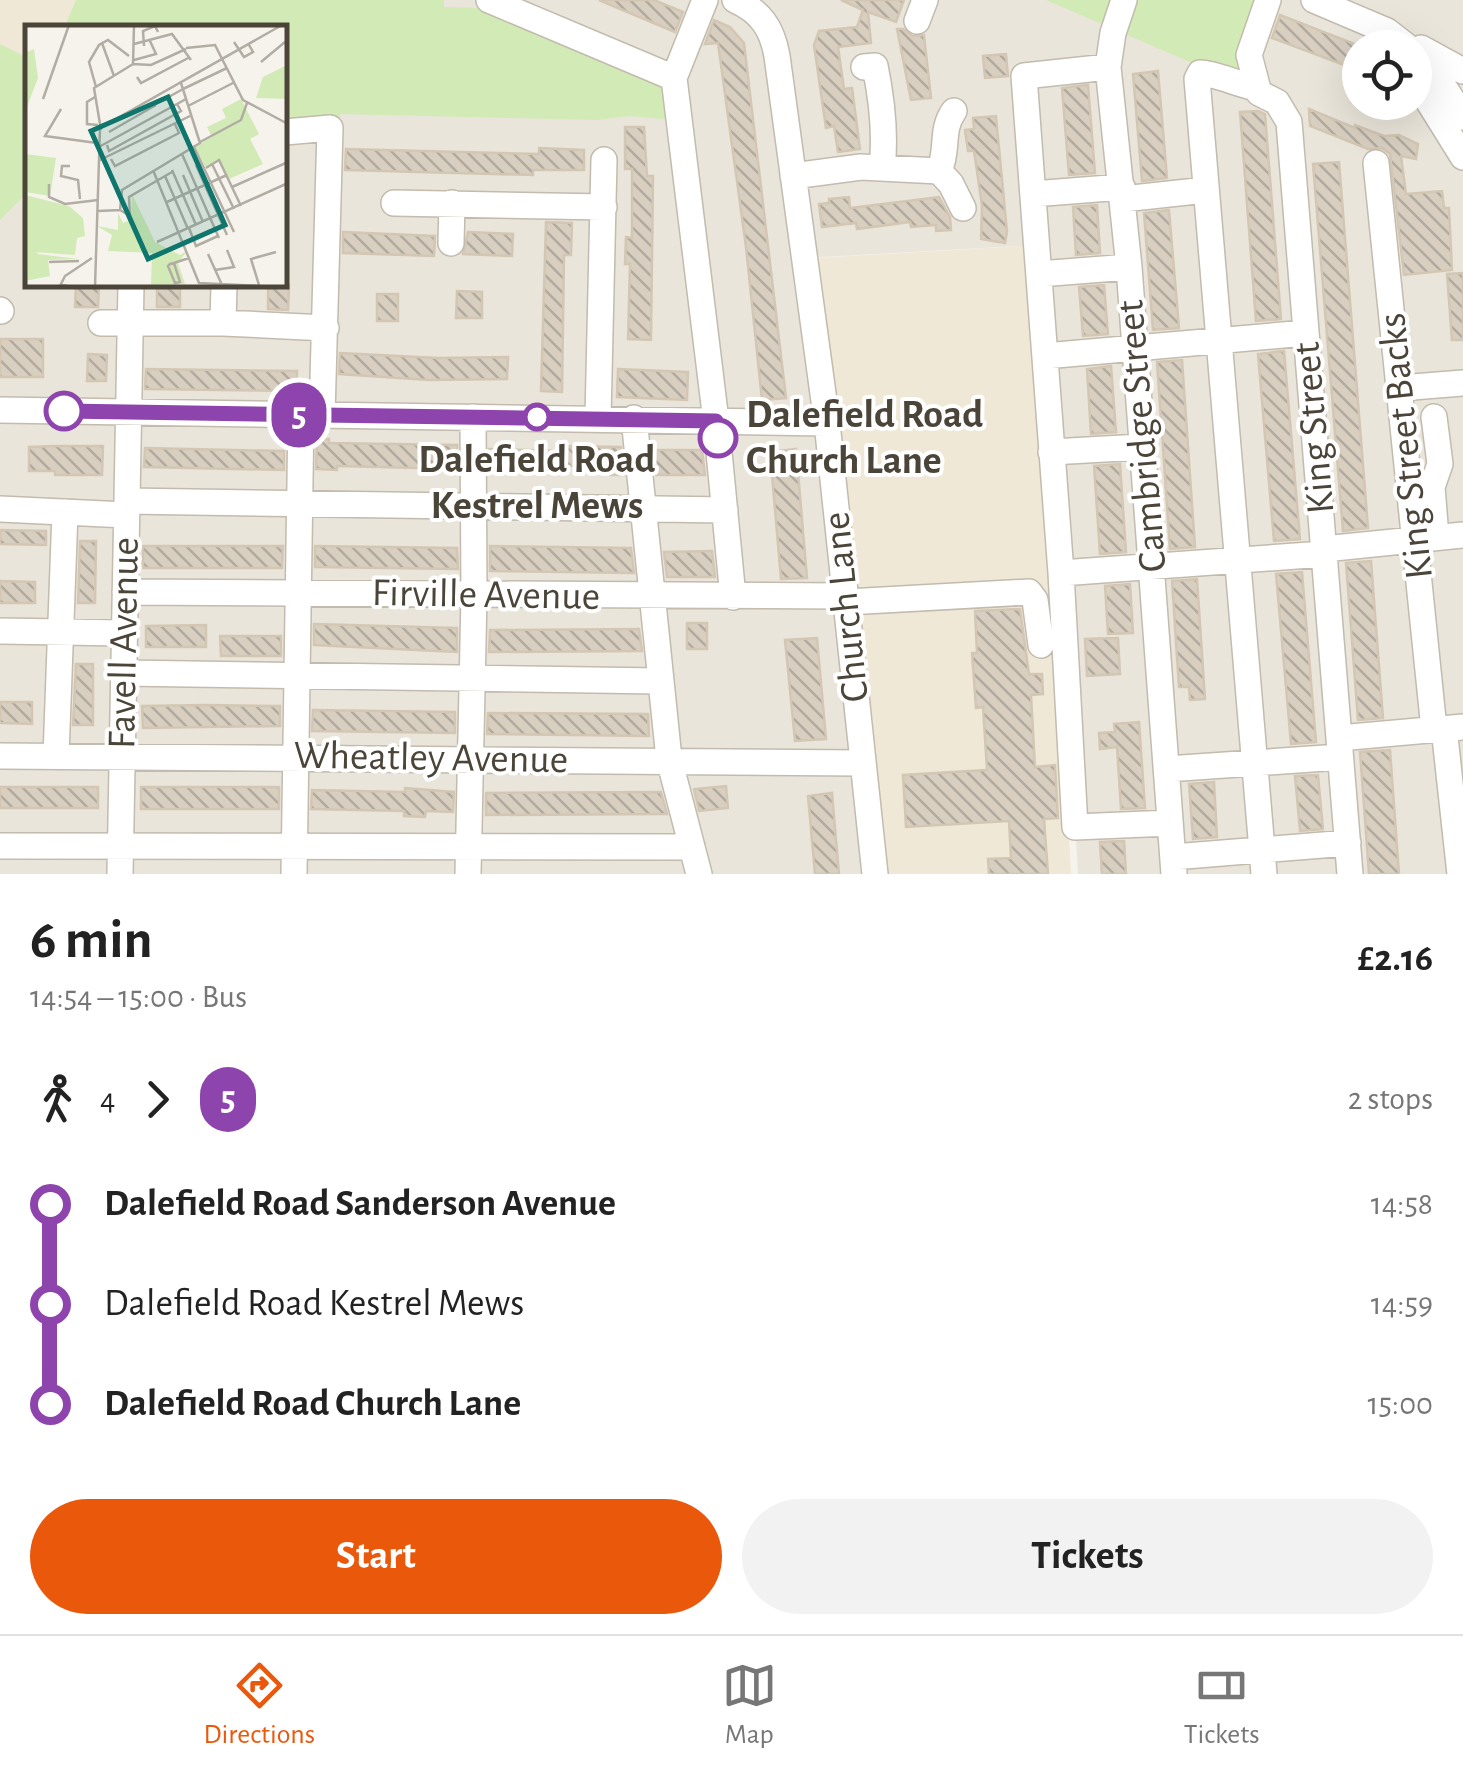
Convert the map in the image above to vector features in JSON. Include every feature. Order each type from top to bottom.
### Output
[{"type":"street","points":[[705,0],[674,78],[733,596]]},
{"type":"street","name":"Church Lane","points":[[735,0],[762,17],[774,41],[827,423],[875,874]]},
{"type":"street","name":"Cambridge Street","points":[[1124,0],[1112,33],[1108,67],[1129,267],[1173,866]]},
{"type":"street","points":[[1258,90],[1249,55],[1268,0]]},
{"type":"street","points":[[488,1],[674,78]]},
{"type":"street","points":[[1319,1],[1372,30]]},
{"type":"street","points":[[1432,53],[1463,71]]},
{"type":"street","points":[[864,67],[875,66],[880,89],[882,168]]},
{"type":"street","points":[[1108,67],[1024,76],[1061,573],[1075,827],[1170,823]]},
{"type":"street","points":[[1432,68],[1448,102],[1463,158]]},
{"type":"street","points":[[1258,90],[1200,73],[1197,78],[1263,861]]},
{"type":"street","name":"King Street","points":[[1258,90],[1277,102],[1289,122],[1350,874]]},
{"type":"street","points":[[940,170],[946,124],[954,111]]},
{"type":"street","points":[[288,132],[330,128],[326,328],[301,503],[294,874]]},
{"type":"street","points":[[598,418],[604,160]]},
{"type":"street","name":"King Street Backs","points":[[1376,163],[1400,388],[1426,537],[1460,874]]},
{"type":"street","points":[[793,176],[862,166],[940,170],[964,208]]},
{"type":"street","points":[[1033,194],[1206,190]]},
{"type":"street","points":[[394,202],[604,207]]},
{"type":"street","points":[[452,203],[452,243]]},
{"type":"street","points":[[1039,274],[1129,267]]},
{"type":"street","name":"Favell Avenue","points":[[120,874],[131,288]]},
{"type":"street","points":[[223,323],[224,288]]},
{"type":"street","points":[[101,322],[326,328]]},
{"type":"street","points":[[1045,356],[1306,333]]},
{"type":"street","points":[[1400,388],[1463,382]]},
{"type":"street","points":[[0,410],[827,423]]},
{"type":"street","points":[[1426,537],[1432,488],[1440,464],[1434,416]]},
{"type":"street","points":[[468,874],[474,417]]},
{"type":"street","points":[[634,418],[669,759],[699,874]]},
{"type":"street","points":[[1051,452],[1141,446]]},
{"type":"street","points":[[0,509],[65,512],[301,503],[725,510]]},
{"type":"street","points":[[56,756],[65,512]]},
{"type":"street","points":[[1061,573],[1324,552],[1426,537],[1463,536]]},
{"type":"street","name":"Firville Avenue","points":[[125,592],[846,599],[1029,592],[1035,600],[1041,645]]},
{"type":"street","points":[[0,632],[124,633]]},
{"type":"street","points":[[124,673],[659,681]]},
{"type":"street","points":[[1166,769],[1256,762],[1447,728]]},
{"type":"street","name":"Wheatley Avenue","points":[[0,756],[862,763]]},
{"type":"street","points":[[1173,866],[1263,861],[1348,843]]},
{"type":"street","points":[[0,846],[692,847]]},
{"type":"shaded area","points":[[0,0],[76,0],[65,25],[25,25],[25,57],[0,45]]},
{"type":"shaded area","points":[[76,0],[1463,0],[1463,88],[1441,96],[1463,134],[1463,874],[1078,874],[1061,573],[1036,245],[806,258],[875,874],[0,874],[0,44],[25,57],[25,288],[288,288],[288,25],[65,25]]},
{"type":"shaded area","points":[[1037,245],[1071,874],[888,874],[818,258]]},
{"type":"green space","points":[[76,0],[444,0],[444,7],[483,8],[661,72],[686,121],[629,116],[597,120],[340,114],[339,133],[288,136],[288,25],[65,25]]},
{"type":"green space","points":[[1046,0],[1264,0],[1235,77],[1199,66]]},
{"type":"green space","points":[[0,44],[25,56],[25,195],[0,220]]},
{"type":"building","points":[[599,0],[654,0],[683,12],[675,32]]},
{"type":"building","points":[[841,0],[904,0],[896,22],[868,12],[871,43],[838,47],[844,89],[852,88],[860,149],[838,152],[834,126],[826,128],[814,45],[819,31],[857,27],[863,10]]},
{"type":"building","points":[[1280,15],[1342,39],[1342,64],[1272,38]]},
{"type":"building","points":[[714,20],[730,27],[744,43],[786,398],[762,400],[718,43],[705,44]]},
{"type":"building","points":[[897,29],[912,36],[924,35],[931,98],[911,100]]},
{"type":"building","points":[[1006,54],[1008,76],[985,78],[983,56]]},
{"type":"building","points":[[1158,71],[1167,178],[1142,181],[1133,74]]},
{"type":"building","points":[[1088,85],[1095,173],[1069,175],[1062,88]]},
{"type":"building","points":[[1309,109],[1355,128],[1384,136],[1399,135],[1418,144],[1416,159],[1401,156],[1406,194],[1442,191],[1444,208],[1449,208],[1452,270],[1404,275],[1390,154],[1382,148],[1368,149],[1310,126]]},
{"type":"building","points":[[1240,112],[1265,114],[1281,319],[1256,321]]},
{"type":"building","points":[[996,116],[1005,243],[981,239],[982,206],[974,151],[968,151],[965,130],[974,129],[973,118]]},
{"type":"building","points":[[625,127],[644,127],[647,176],[653,176],[651,340],[628,339],[630,264],[625,264],[626,237],[632,238],[632,169],[625,169]]},
{"type":"building","points":[[539,148],[584,150],[584,170],[533,170],[533,175],[345,170],[346,149],[539,154]]},
{"type":"building","points":[[1339,162],[1368,528],[1343,531],[1313,164]]},
{"type":"building","points":[[849,197],[850,208],[939,197],[950,217],[951,230],[936,231],[936,225],[911,227],[910,222],[857,229],[856,223],[822,227],[819,204]]},
{"type":"building","points":[[1097,205],[1100,253],[1076,255],[1073,207]]},
{"type":"building","points":[[1169,210],[1179,328],[1153,330],[1144,213]]},
{"type":"building","points":[[546,222],[572,223],[571,255],[564,255],[562,392],[541,391]]},
{"type":"building","points":[[343,232],[435,236],[434,256],[343,253]]},
{"type":"building","points":[[468,232],[513,234],[512,256],[463,254]]},
{"type":"building","points":[[1463,273],[1463,340],[1452,340],[1447,274]]},
{"type":"building","points":[[289,285],[288,310],[268,309],[268,288]]},
{"type":"building","points":[[1104,285],[1108,334],[1083,336],[1079,287]]},
{"type":"building","points":[[76,288],[99,288],[98,307],[75,307]]},
{"type":"building","points":[[157,288],[180,288],[180,307],[157,307]]},
{"type":"building","points":[[457,291],[482,292],[482,318],[456,318]]},
{"type":"building","points":[[377,294],[398,294],[398,321],[377,321]]},
{"type":"building","points":[[0,339],[43,339],[43,377],[0,377]]},
{"type":"building","points":[[1284,351],[1300,539],[1274,541],[1258,354]]},
{"type":"building","points":[[340,353],[508,357],[507,379],[429,380],[339,374]]},
{"type":"building","points":[[88,354],[107,355],[106,381],[87,381]]},
{"type":"building","points":[[1182,360],[1195,547],[1170,549],[1157,362]]},
{"type":"building","points":[[1111,366],[1116,432],[1091,434],[1087,369]]},
{"type":"building","points":[[146,369],[297,371],[297,391],[145,389]]},
{"type":"building","points":[[618,369],[688,372],[687,400],[617,397]]},
{"type":"building","points":[[317,439],[329,439],[329,443],[457,445],[457,469],[316,469]]},
{"type":"building","points":[[103,446],[102,475],[29,471],[29,447]]},
{"type":"building","points":[[567,446],[621,447],[624,475],[610,475],[610,469],[597,466],[559,466],[559,472],[490,470],[489,449],[567,451]]},
{"type":"building","points":[[145,448],[284,451],[284,470],[144,467]]},
{"type":"building","points":[[796,449],[807,578],[781,579],[770,452]]},
{"type":"building","points":[[654,450],[702,450],[705,475],[656,475]]},
{"type":"building","points":[[1120,464],[1126,552],[1100,554],[1094,466]]},
{"type":"building","points":[[0,530],[46,531],[46,545],[0,544]]},
{"type":"building","points":[[80,541],[96,541],[95,603],[78,603]]},
{"type":"building","points":[[143,546],[283,546],[282,568],[143,568]]},
{"type":"building","points":[[315,546],[457,548],[458,569],[315,567]]},
{"type":"building","points":[[490,546],[631,548],[634,573],[490,571]]},
{"type":"building","points":[[712,551],[715,577],[667,577],[664,552]]},
{"type":"building","points":[[1371,561],[1383,718],[1358,720],[1346,563]]},
{"type":"building","points":[[1302,572],[1316,742],[1291,744],[1276,574]]},
{"type":"building","points":[[1197,579],[1205,699],[1190,700],[1189,687],[1179,687],[1172,581]]},
{"type":"building","points":[[0,581],[35,582],[35,603],[0,603]]},
{"type":"building","points":[[1130,584],[1133,633],[1108,634],[1105,586]]},
{"type":"building","points":[[1020,609],[1029,674],[1042,674],[1043,694],[1031,695],[1035,767],[1055,765],[1058,818],[1044,819],[1048,874],[989,874],[988,859],[1011,858],[1009,821],[906,827],[903,775],[987,770],[983,707],[976,708],[972,653],[977,653],[975,611]]},
{"type":"building","points":[[687,623],[707,623],[707,649],[687,649]]},
{"type":"building","points":[[314,624],[457,628],[457,652],[314,645]]},
{"type":"building","points":[[206,625],[206,647],[146,647],[146,626]]},
{"type":"building","points":[[639,629],[642,651],[489,652],[490,630]]},
{"type":"building","points":[[220,636],[281,636],[281,656],[221,656]]},
{"type":"building","points":[[817,638],[826,739],[795,741],[785,640]]},
{"type":"building","points":[[1118,638],[1120,674],[1087,676],[1085,639]]},
{"type":"building","points":[[76,664],[93,664],[93,725],[73,725]]},
{"type":"building","points":[[0,702],[32,702],[32,724],[0,723]]},
{"type":"building","points":[[142,706],[280,706],[280,726],[143,728]]},
{"type":"building","points":[[313,710],[455,712],[455,733],[312,731]]},
{"type":"building","points":[[488,713],[648,714],[649,736],[487,734]]},
{"type":"building","points":[[1139,722],[1145,808],[1121,809],[1117,747],[1100,749],[1099,733],[1115,732],[1114,724]]},
{"type":"building","points":[[1390,750],[1399,874],[1369,874],[1360,752]]},
{"type":"building","points":[[1318,775],[1323,829],[1300,831],[1295,776]]},
{"type":"building","points":[[1214,782],[1217,837],[1193,839],[1189,784]]},
{"type":"building","points":[[726,786],[728,808],[699,811],[694,789]]},
{"type":"building","points":[[0,787],[98,787],[98,808],[0,808]]},
{"type":"building","points":[[141,787],[279,787],[279,809],[141,809]]},
{"type":"building","points":[[405,788],[454,792],[453,812],[426,811],[425,817],[404,816],[404,811],[311,809],[312,790],[405,792]]},
{"type":"building","points":[[661,792],[667,814],[486,815],[486,793]]},
{"type":"building","points":[[832,793],[839,874],[815,874],[808,796]]},
{"type":"building","points":[[1124,841],[1126,874],[1102,874],[1100,842]]},
{"type":"bus line","name":"5","points":[[64,411],[716,421],[718,438]]},
{"type":"place","name":"Dalefield Road Kestrel Mews","points":[[537,417]]},
{"type":"place","name":"Dalefield Road Church Lane","points":[[718,438]]}]
